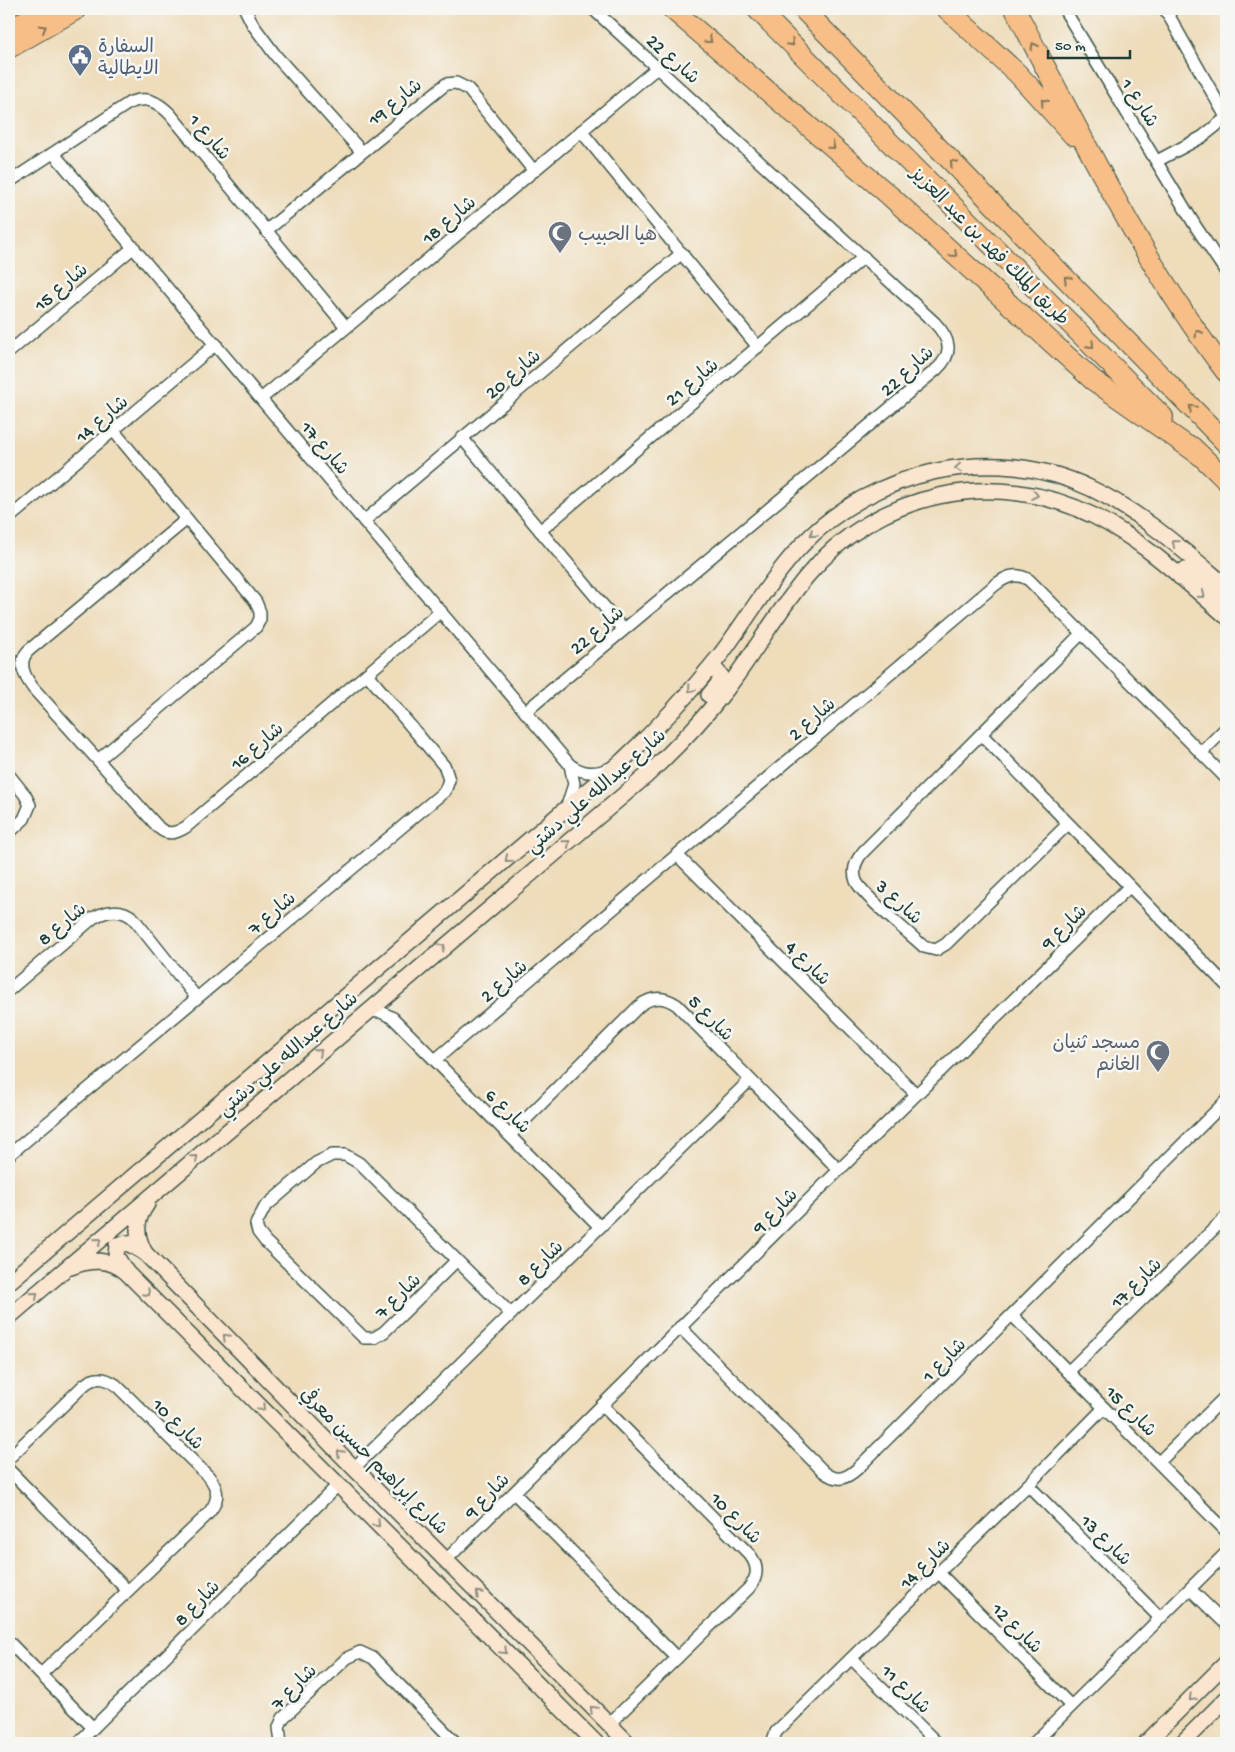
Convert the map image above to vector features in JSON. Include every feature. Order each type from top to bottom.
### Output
[{"type":"highway","points":[[9,31],[44,9]]},
{"type":"highway","points":[[9,48],[77,9]]},
{"type":"highway","points":[[672,9],[890,196],[1093,380],[1200,455]]},
{"type":"highway","name":"طريق الملك فهد بن عبد العزيز","points":[[757,9],[1226,480]]},
{"type":"highway","name":"طريق الملك فهد بن عبد العزيز","points":[[803,9],[1226,443]]},
{"type":"highway","points":[[946,9],[1018,74],[1067,128],[1115,197],[1207,347],[1226,372]]},
{"type":"highway","points":[[1015,9],[1115,197]]},
{"type":"main road","name":"شارع عبدالله علي دشتي","points":[[10,1280],[622,761],[706,672],[769,584],[818,529],[858,501],[878,490],[938,470],[970,467],[1022,469],[1054,475],[1088,486],[1135,513],[1226,586]]},
{"type":"main road","name":"شارع عبدالله علي دشتي","points":[[9,1317],[662,761],[724,692],[806,576],[853,532],[913,502],[956,491],[986,490],[1024,493],[1050,499],[1082,510],[1110,525],[1146,548],[1226,616]]},
{"type":"main road","points":[[1180,577],[1182,571],[1189,569],[1226,599]]},
{"type":"main road","points":[[662,761],[672,739],[720,681],[721,676],[717,671],[713,669],[706,672]]},
{"type":"main road","points":[[144,1253],[138,1237],[139,1218],[158,1190]]},
{"type":"main road","points":[[126,1272],[116,1256],[117,1245],[128,1243],[144,1253]]},
{"type":"main road","name":"شارع إبراهيم حسين معرفي","points":[[144,1253],[354,1468],[628,1743]]},
{"type":"main road","points":[[60,1272],[74,1266],[99,1261],[116,1264],[126,1272],[592,1742]]},
{"type":"main road","points":[[1146,1743],[1226,1663]]},
{"type":"main road","points":[[1182,1743],[1226,1699]]},
{"type":"street","points":[[245,9],[253,25],[276,56],[361,151]]},
{"type":"street","name":"شارع 22","points":[[525,712],[945,360],[949,345],[942,331],[864,257],[593,9]]},
{"type":"street","name":"شارع 1","points":[[1064,9],[1226,272]]},
{"type":"street","points":[[1157,161],[1202,137],[1226,117],[1165,9]]},
{"type":"street","name":"شارع 18","points":[[262,398],[658,67]]},
{"type":"street","name":"شارع 19","points":[[267,230],[441,86],[456,83],[466,86],[534,170]]},
{"type":"street","name":"شارع 1","points":[[9,182],[129,103],[141,99],[151,100],[170,114],[346,327]]},
{"type":"street","points":[[580,131],[682,252],[758,347]]},
{"type":"street","name":"شارع 17","points":[[54,154],[570,765]]},
{"type":"street","name":"شارع 15","points":[[9,352],[134,247]]},
{"type":"street","name":"شارع 20","points":[[364,521],[682,252]]},
{"type":"street","name":"شارع 21","points":[[540,531],[864,257]]},
{"type":"street","name":"شارع 14","points":[[9,518],[216,344]]},
{"type":"street","points":[[98,760],[256,627],[260,619],[260,612],[256,602],[113,430]]},
{"type":"street","points":[[462,438],[623,629]]},
{"type":"street","name":"شارع 16","points":[[187,519],[28,651],[23,658],[23,670],[29,683],[159,828],[166,833],[173,833],[186,826],[441,611]]},
{"type":"street","name":"شارع 2","points":[[435,1060],[1004,579],[1016,575],[1029,580],[1226,778]]},
{"type":"street","name":"شارع 3","points":[[1068,824],[946,944],[936,950],[924,947],[865,892],[855,878],[854,868],[858,858],[1081,634]]},
{"type":"street","name":"شارع 7","points":[[9,1155],[447,787],[448,775],[441,762],[367,674]]},
{"type":"street","points":[[1201,753],[1226,728]]},
{"type":"street","points":[[982,734],[1226,985]]},
{"type":"street","points":[[570,765],[578,771],[592,773],[605,770],[622,761]]},
{"type":"street","points":[[560,815],[574,790],[574,778],[570,765]]},
{"type":"street","points":[[9,774],[26,795],[30,805],[24,820],[9,833]]},
{"type":"street","name":"شارع 4","points":[[678,856],[916,1094]]},
{"type":"street","name":"شارع 9","points":[[446,1560],[916,1094],[1129,887]]},
{"type":"street","name":"شارع 8","points":[[9,990],[93,918],[105,912],[115,911],[126,913],[134,919],[196,997]]},
{"type":"street","points":[[390,991],[389,1005],[393,1018]]},
{"type":"street","name":"شارع 5","points":[[510,1135],[639,1006],[653,998],[663,998],[677,1005],[749,1081],[839,1170]]},
{"type":"street","name":"شارع 6","points":[[367,1011],[381,1012],[393,1018],[600,1227]]},
{"type":"street","name":"شارع 8","points":[[354,1468],[749,1081]]},
{"type":"street","name":"شارع 1","points":[[680,1327],[824,1472],[832,1478],[840,1479],[857,1469],[1226,1102]]},
{"type":"street","name":"شارع 7","points":[[457,1260],[384,1332],[374,1338],[364,1338],[265,1241],[258,1232],[256,1224],[265,1207],[316,1163],[327,1157],[344,1155],[359,1163],[457,1260],[511,1314]]},
{"type":"street","name":"شارع 17","points":[[1068,1372],[1226,1217]]},
{"type":"street","name":"شارع 15","points":[[1012,1315],[1160,1462],[1226,1531]]},
{"type":"street","name":"شارع 10","points":[[9,1458],[84,1385],[93,1379],[104,1378],[116,1385],[209,1477],[217,1494],[216,1504],[211,1510],[41,1674]]},
{"type":"street","points":[[1160,1462],[1226,1396]]},
{"type":"street","name":"شارع 10","points":[[602,1406],[750,1556],[756,1567],[756,1578],[749,1588],[609,1724]]},
{"type":"street","name":"شارع 14","points":[[772,1743],[776,1732],[1104,1408]]},
{"type":"street","points":[[9,1470],[127,1590]]},
{"type":"street","name":"شارع 8","points":[[78,1743],[338,1485]]},
{"type":"street","name":"شارع 13","points":[[1028,1485],[1160,1618]]},
{"type":"street","points":[[514,1493],[677,1658]]},
{"type":"street","points":[[1034,1743],[1226,1553]]},
{"type":"street","name":"شارع 12","points":[[939,1573],[1071,1706]]},
{"type":"street","points":[[1190,1590],[1226,1624]]},
{"type":"street","points":[[9,1642],[93,1728]]},
{"type":"street","name":"شارع 7","points":[[281,1743],[279,1727],[283,1718],[347,1658],[360,1652],[373,1658],[456,1743]]},
{"type":"street","name":"شارع 11","points":[[852,1658],[937,1743]]},
{"type":"place","name":"السفارة الايطالية","points":[[80,77]]},
{"type":"place","name":"هيا الحبيب","points":[[560,254]]},
{"type":"place","name":"مسجد ثنيان الغانم","points":[[1158,1073]]}]
